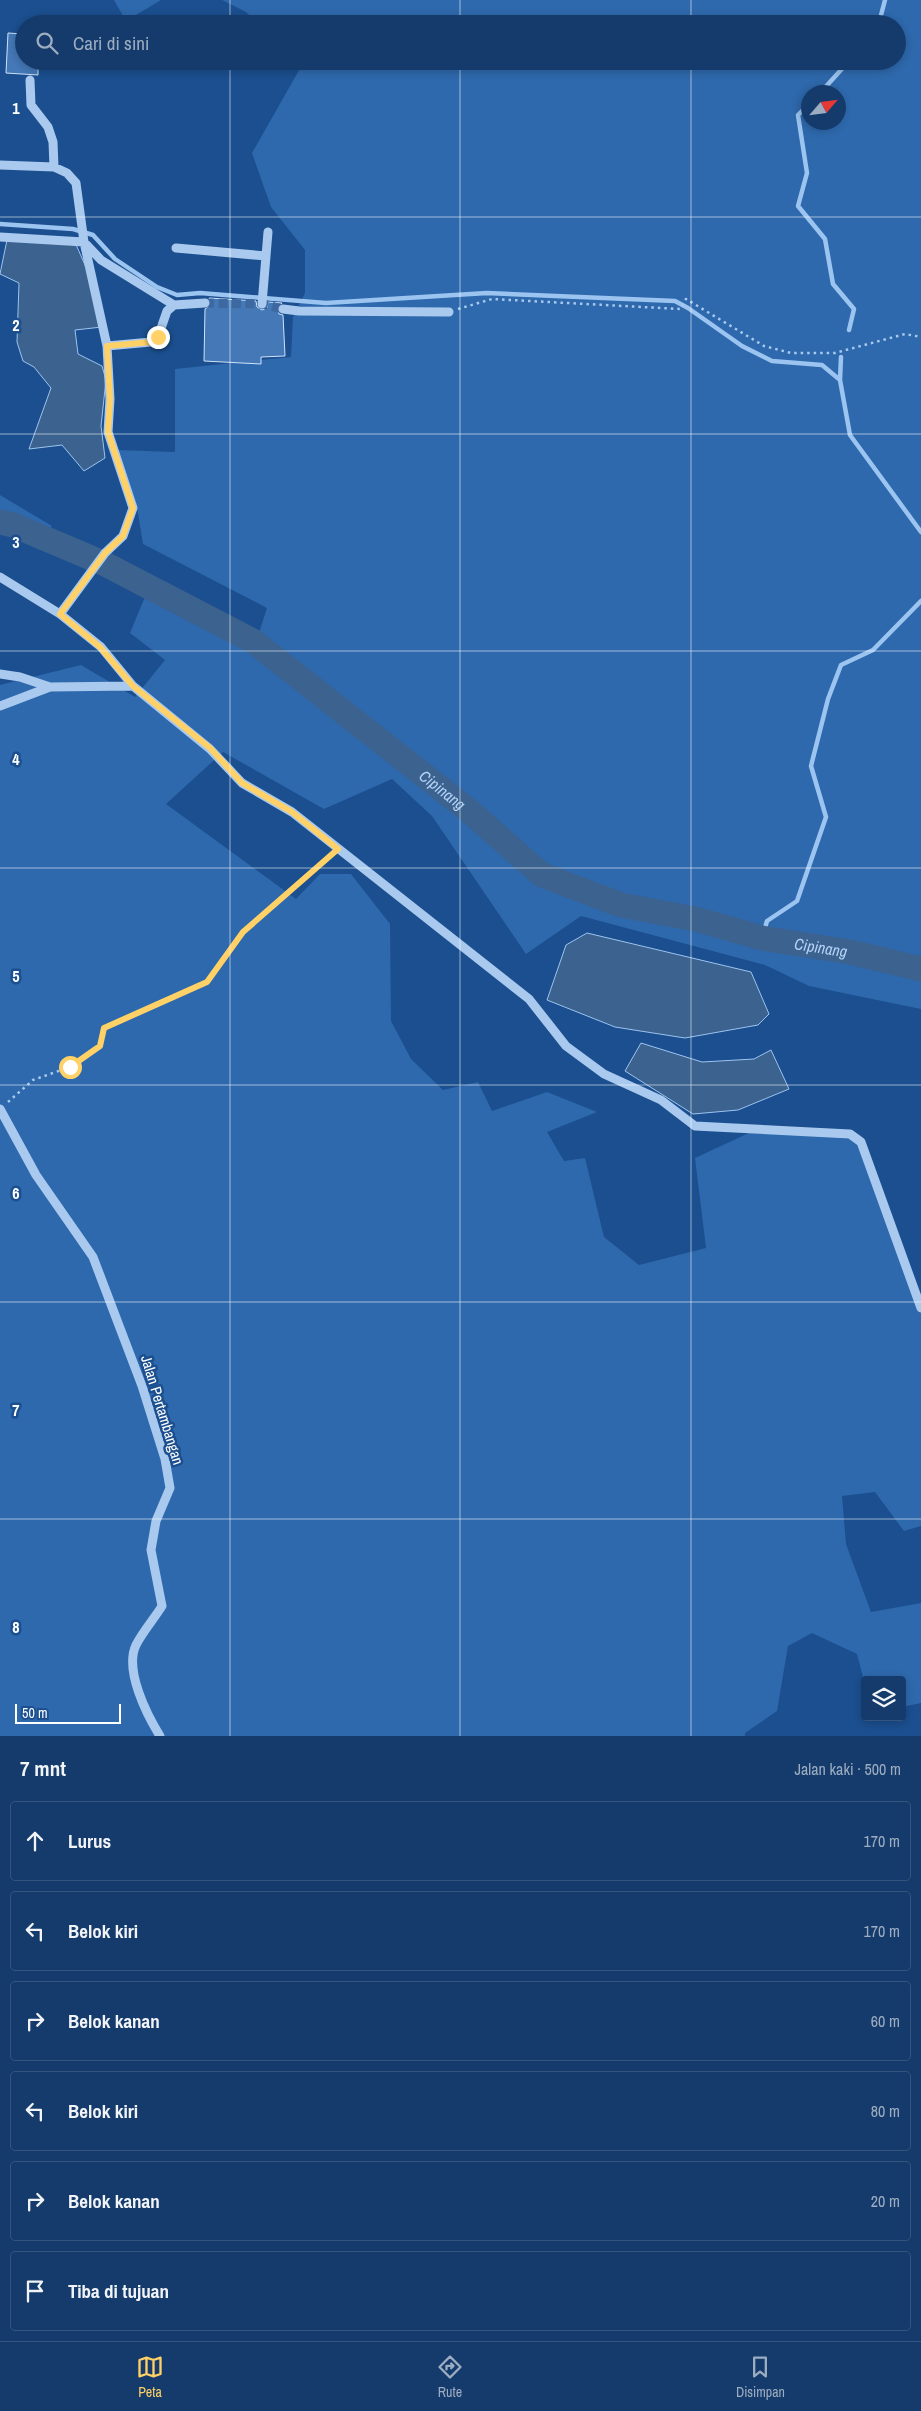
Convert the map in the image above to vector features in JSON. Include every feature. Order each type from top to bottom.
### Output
[{"type":"street","points":[[30,80],[31,105],[48,126],[53,142],[54,167]]},
{"type":"street","points":[[0,165],[54,167],[67,173],[76,183],[84,234],[107,346],[110,399],[108,432],[133,508],[123,536],[105,553],[60,614]]},
{"type":"street","points":[[262,304],[268,232]]},
{"type":"street","points":[[0,238],[84,234]]},
{"type":"street","points":[[84,234],[101,260],[174,305],[205,303]]},
{"type":"street","points":[[176,248],[266,256]]},
{"type":"street","points":[[107,346],[151,342],[158,337],[167,311],[174,305]]},
{"type":"street","points":[[283,308],[298,311],[449,312]]},
{"type":"street","points":[[0,577],[60,614],[100,647],[133,686],[210,748],[242,783],[292,812],[529,999],[566,1046],[604,1074],[661,1100],[695,1126],[850,1134],[856,1136],[861,1142],[921,1306]]},
{"type":"street","points":[[0,674],[20,677],[50,687],[133,686]]},
{"type":"street","points":[[0,706],[50,687]]},
{"type":"street","name":"Jalan Pertambangan","points":[[1,1109],[36,1175],[93,1257],[142,1386],[165,1459],[170,1488],[156,1521],[151,1550],[162,1606],[135,1646],[133,1670],[145,1711],[160,1736]]},
{"type":"path","points":[[449,312],[492,299],[680,309],[686,300],[764,346],[791,352],[835,353],[904,334],[921,337]]},
{"type":"path","points":[[1,1109],[33,1080],[70,1067],[100,1046],[104,1028],[207,982],[243,932],[338,849]]},
{"type":"shaded area","points":[[114,0],[161,0],[136,15],[123,15]]},
{"type":"shaded area","points":[[222,0],[921,0],[921,1009],[809,986],[765,965],[581,916],[526,954],[432,816],[392,779],[324,809],[223,752],[166,804],[296,899],[320,874],[351,874],[390,924],[391,1021],[411,1059],[443,1090],[478,1082],[492,1111],[547,1092],[597,1112],[547,1132],[564,1161],[585,1158],[604,1237],[639,1265],[706,1248],[695,1158],[766,1125],[860,1135],[921,1307],[921,1526],[904,1531],[875,1492],[842,1496],[846,1544],[871,1612],[921,1603],[921,1703],[906,1706],[906,1676],[863,1676],[857,1654],[812,1633],[788,1646],[777,1711],[745,1733],[745,1736],[0,1736],[0,685],[81,665],[135,697],[165,660],[130,633],[152,580],[258,636],[267,608],[143,544],[137,507],[116,450],[175,452],[175,369],[291,357],[293,317],[305,293],[305,250],[271,207],[252,153],[299,70],[906,70],[906,15],[249,15]]},
{"type":"shaded area","points":[[7,240],[74,240],[100,299],[102,327],[75,330],[78,354],[102,366],[106,380],[101,426],[105,458],[84,471],[62,445],[29,449],[51,388],[34,367],[23,361],[17,342],[19,283],[0,274]]},
{"type":"shaded area","points":[[0,495],[52,526],[41,545],[0,529]]},
{"type":"shaded area","points":[[587,933],[751,972],[769,1014],[758,1025],[685,1038],[615,1027],[547,1000],[566,945]]},
{"type":"shaded area","points":[[641,1043],[702,1062],[754,1059],[771,1050],[789,1089],[738,1110],[693,1114],[625,1071]]},
{"type":"building","points":[[8,33],[15,33],[15,70],[38,70],[38,75],[6,73]]},
{"type":"building","points":[[209,298],[256,301],[257,307],[262,310],[267,308],[268,302],[282,303],[277,309],[279,314],[283,315],[285,356],[261,357],[261,364],[204,361],[205,309],[211,305]]},
{"type":"waterway","points":[[881,15],[885,0]]},
{"type":"waterway","points":[[827,85],[841,70]]},
{"type":"waterway","points":[[801,112],[798,115],[807,173],[798,206],[825,239],[833,284],[854,309],[849,330]]},
{"type":"waterway","points":[[0,224],[73,229],[93,235],[115,259],[157,287],[177,295],[200,293],[326,303],[487,293],[675,301],[742,346],[772,361],[822,365],[840,380],[850,435],[921,532]]},
{"type":"waterway","points":[[840,380],[841,357]]},
{"type":"waterway","name":"Cipinang","points":[[0,522],[13,525],[103,563],[253,641],[467,809],[542,875],[621,905],[695,919],[762,938],[850,952],[921,969]]},
{"type":"waterway","points":[[762,938],[767,921],[797,901],[826,817],[811,766],[828,699],[841,665],[873,650],[921,601]]},
{"type":"tunnel","points":[[205,303],[262,304],[283,309]]},
{"type":"route","points":[[70,1067],[100,1046],[104,1028],[207,982],[243,932],[338,849],[292,812],[242,783],[210,748],[133,686],[100,647],[60,614],[105,553],[123,536],[133,508],[108,432],[110,399],[107,346],[151,342],[158,337]]}]
